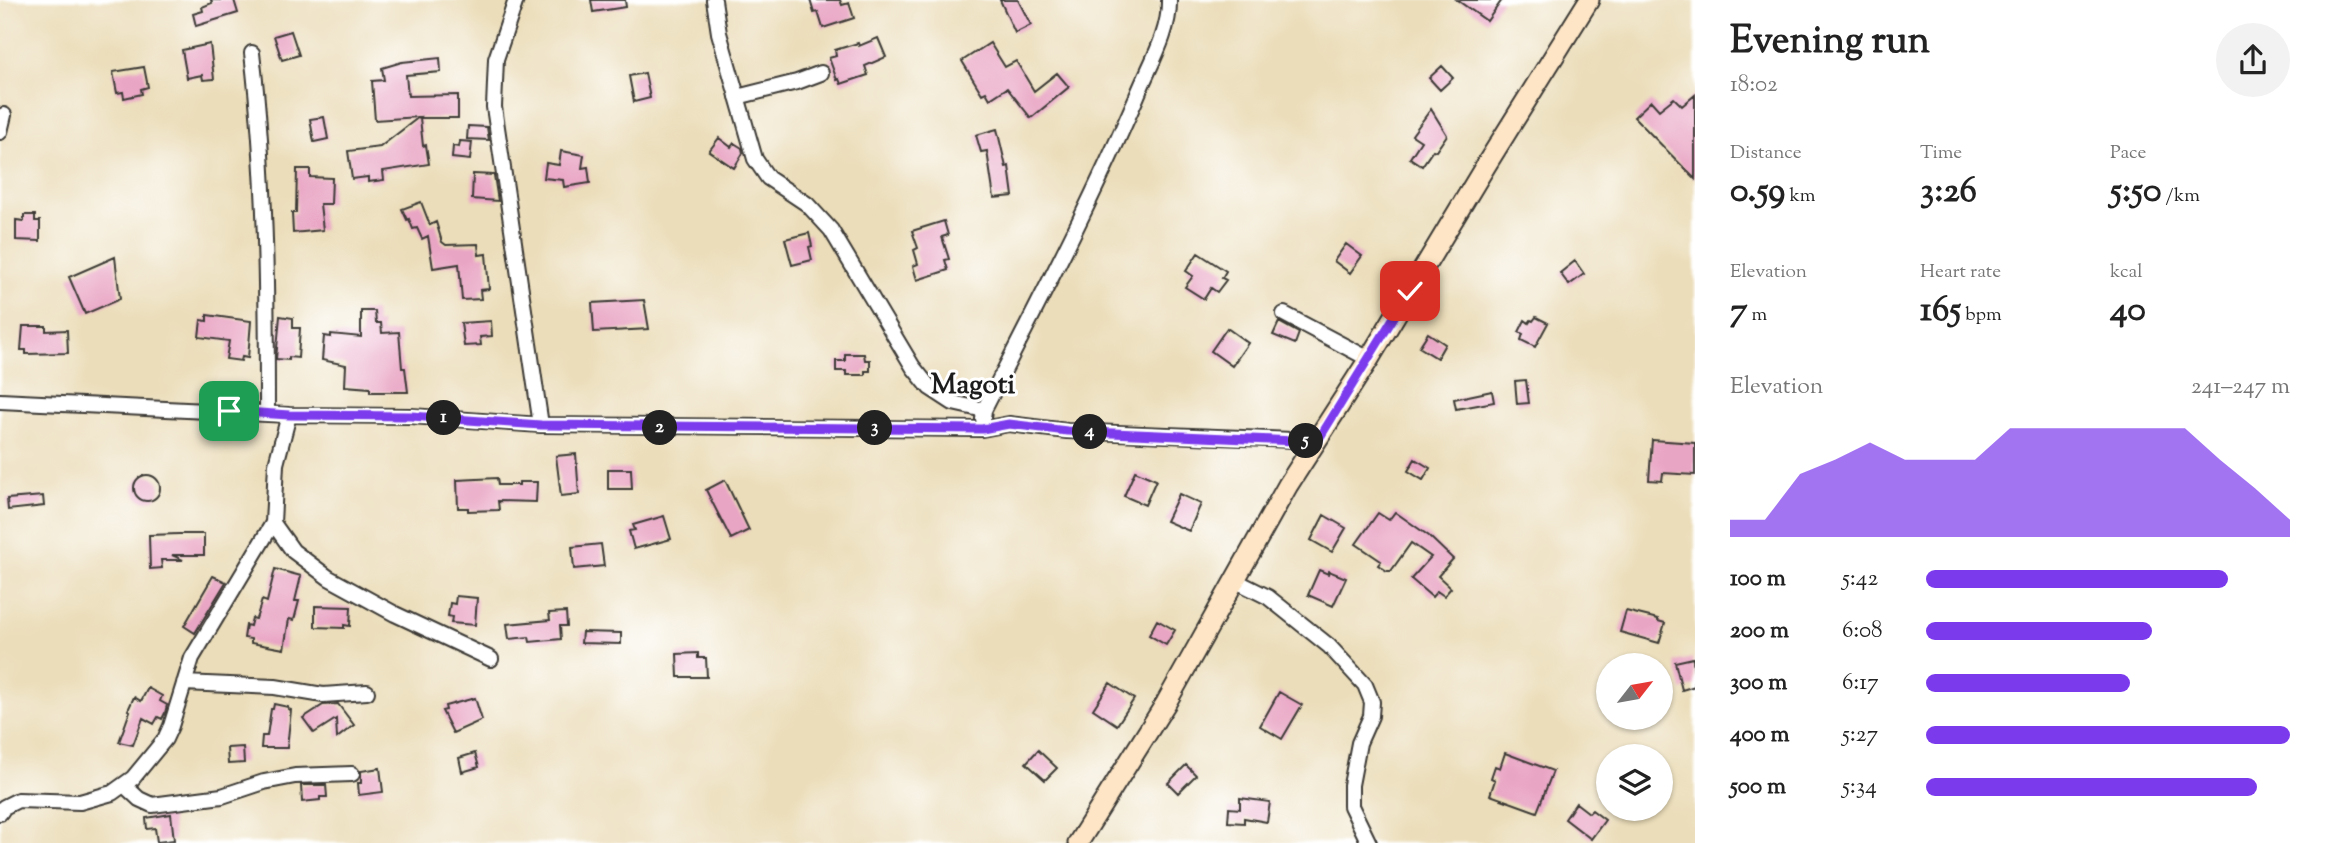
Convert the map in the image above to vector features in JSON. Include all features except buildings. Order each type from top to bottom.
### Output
[{"type":"street","points":[[516,0],[496,59],[494,107],[541,425]]},
{"type":"street","points":[[714,0],[719,33],[755,159],[761,170],[771,181],[807,204],[831,230],[923,380],[939,395],[953,403],[984,410]]},
{"type":"street","points":[[982,429],[984,410],[1114,150],[1160,41],[1169,15],[1169,0]]},
{"type":"street","points":[[1078,843],[1166,703],[1288,485],[1369,359],[1589,0]]},
{"type":"street","points":[[252,52],[266,218],[267,412]]},
{"type":"street","points":[[737,97],[821,74]]},
{"type":"street","points":[[0,132],[4,115]]},
{"type":"street","points":[[1284,314],[1369,359]]},
{"type":"street","points":[[0,401],[289,415],[411,416],[541,425],[982,429],[1009,424],[1067,431],[1317,442]]},
{"type":"street","points":[[0,813],[4,807],[18,800],[80,802],[100,798],[133,778],[165,739],[192,658],[273,523],[276,464],[289,415]]},
{"type":"street","points":[[273,523],[293,551],[329,578],[395,614],[491,659]]},
{"type":"street","points":[[1234,580],[1268,597],[1329,646],[1365,685],[1372,702],[1371,716],[1359,743],[1351,785],[1351,806],[1368,843]]},
{"type":"street","points":[[184,683],[275,687],[323,695],[367,692]]},
{"type":"street","points":[[124,785],[139,799],[152,805],[222,796],[264,782],[295,776],[352,774]]},
{"type":"district","name":"Magoti","points":[[973,383]]},
{"type":"route","points":[[229,411],[289,415],[411,416],[541,425],[647,428],[982,429],[1009,424],[1067,431],[1317,442],[1410,291]]}]
